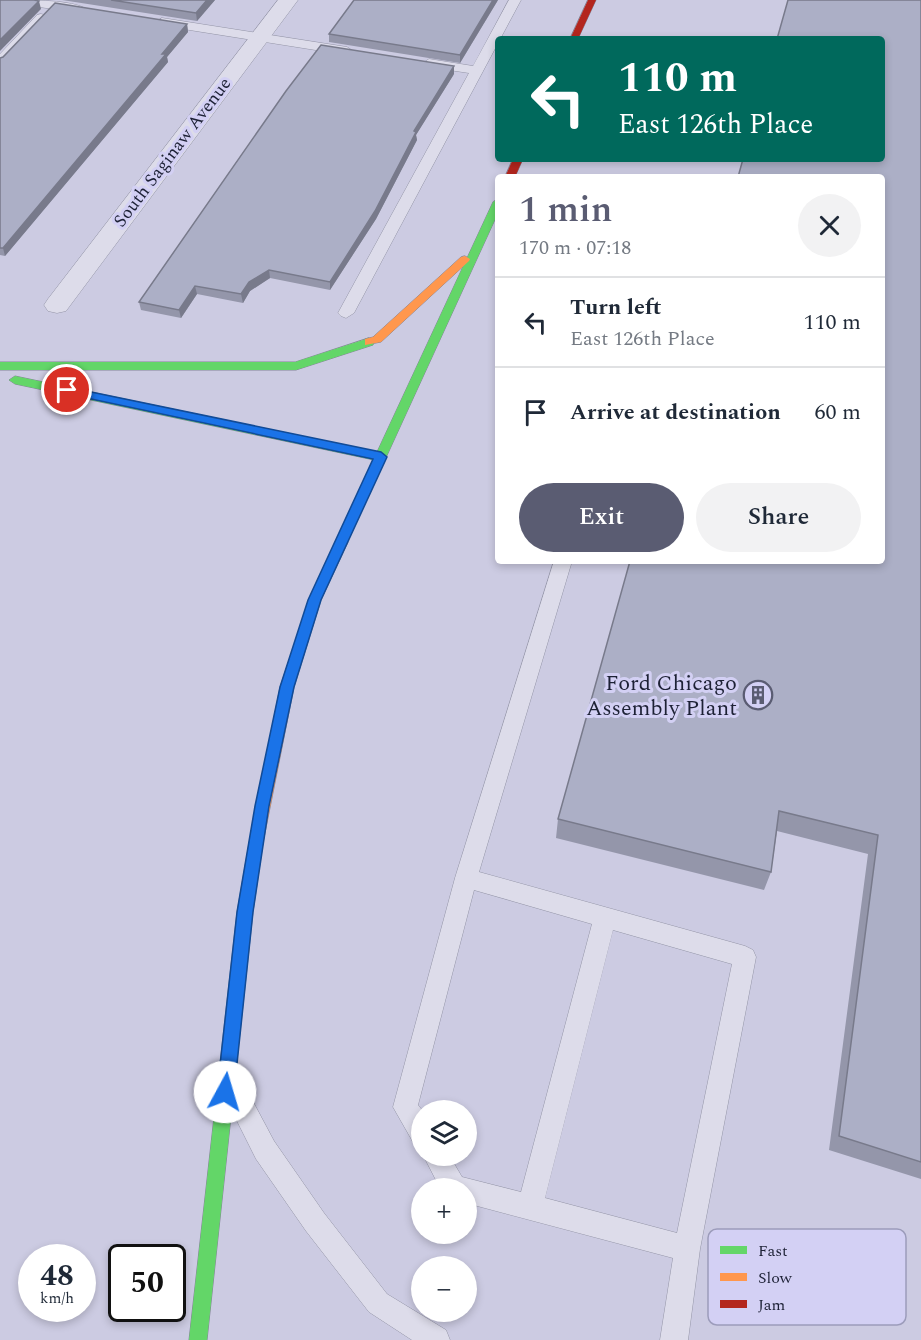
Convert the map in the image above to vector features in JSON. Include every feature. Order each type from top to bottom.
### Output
[{"type":"main road","points":[[575,36],[592,0]]},
{"type":"main road","points":[[198,1340],[245,912],[262,806],[287,687],[315,600],[495,209]]},
{"type":"main road","points":[[0,366],[296,366],[376,340],[477,248]]},
{"type":"main road","points":[[0,376],[381,457]]},
{"type":"street","name":"South Saginaw Avenue","points":[[57,305],[288,0]]},
{"type":"lane","points":[[19,0],[98,12]]},
{"type":"lane","points":[[496,36],[515,0]]},
{"type":"lane","points":[[0,60],[54,5]]},
{"type":"lane","points":[[143,19],[363,53]]},
{"type":"lane","points":[[346,313],[495,37]]},
{"type":"lane","points":[[420,62],[477,71]]},
{"type":"lane","points":[[411,1116],[405,1107],[466,878],[562,564]]},
{"type":"lane","points":[[466,878],[745,957],[687,1249],[674,1340]]},
{"type":"lane","points":[[530,1207],[605,918]]},
{"type":"lane","points":[[227,1077],[265,1150],[315,1222],[378,1303],[436,1340]]},
{"type":"lane","points":[[477,1193],[687,1249]]},
{"type":"building","points":[[0,0],[39,1],[0,40]]},
{"type":"building","points":[[111,0],[207,0],[196,13]]},
{"type":"building","points":[[354,0],[493,0],[460,55],[329,34]]},
{"type":"building","name":"Ford Chicago Assembly Plant","points":[[788,0],[921,0],[921,1162],[839,1136],[878,835],[779,811],[771,872],[558,819],[629,564],[885,564],[885,174],[739,174],[742,162],[885,162],[885,36],[778,36]]},
{"type":"building","points":[[55,3],[187,24],[162,54],[166,54],[3,248],[0,248],[0,58]]},
{"type":"building","points":[[321,45],[454,66],[414,131],[416,132],[375,211],[330,282],[269,270],[249,282],[241,294],[195,286],[179,310],[139,302],[286,91]]},
{"type":"traffic: fast","points":[[342,542],[495,209]]},
{"type":"traffic: fast","points":[[0,366],[296,366],[369,342]]},
{"type":"traffic: fast","points":[[15,380],[381,457]]},
{"type":"traffic: fast","points":[[198,1340],[245,912],[256,843]]},
{"type":"traffic: slow","points":[[369,342],[377,340],[465,259]]},
{"type":"traffic: slow","points":[[256,843],[287,687],[315,600],[342,542]]},
{"type":"traffic: jam","points":[[575,36],[592,0]]},
{"type":"traffic: jam","points":[[511,174],[517,162]]},
{"type":"place","name":"Ford Chicago Assembly Plant","points":[[758,695]]},
{"type":"route","points":[[67,390],[381,457],[315,600],[287,687],[262,806],[245,912],[225,1092]]}]
